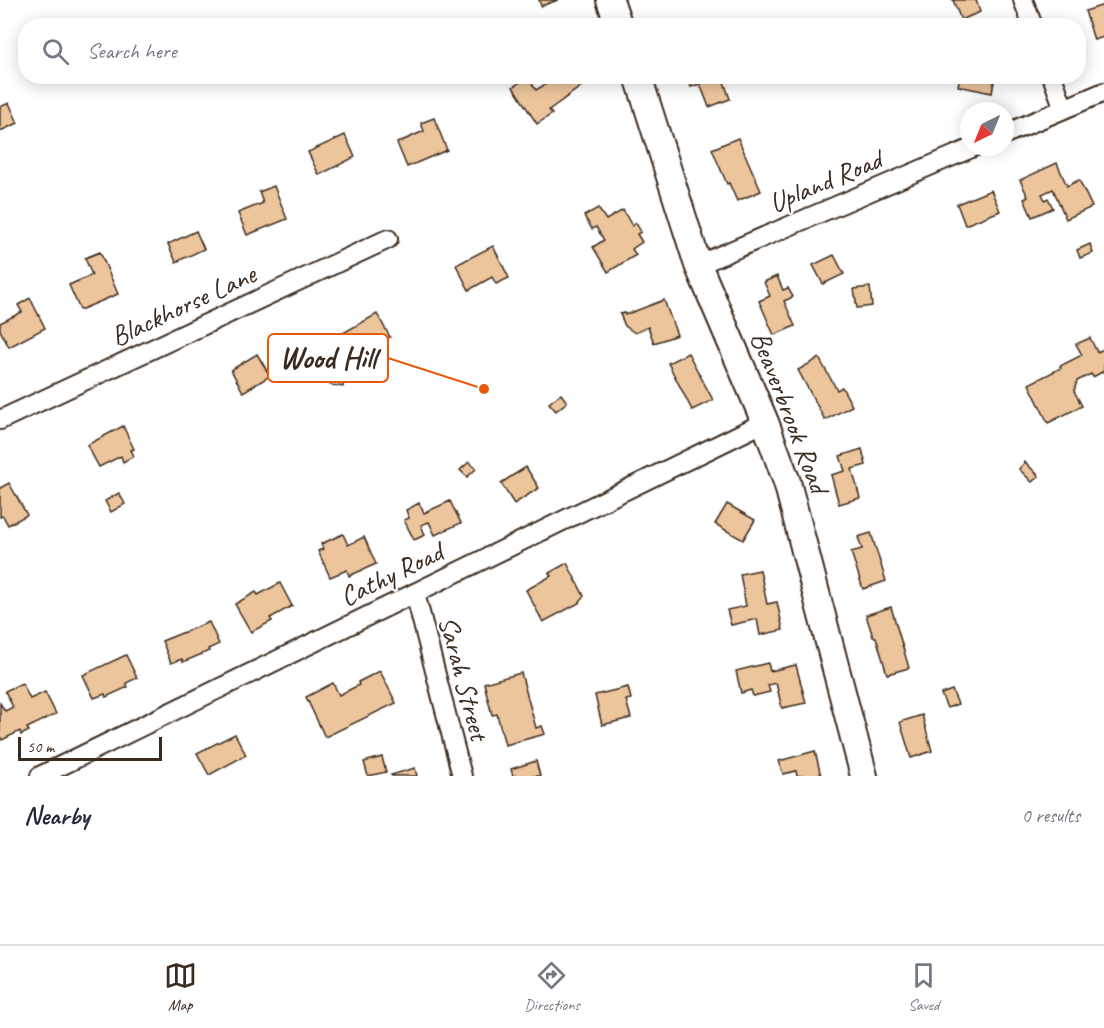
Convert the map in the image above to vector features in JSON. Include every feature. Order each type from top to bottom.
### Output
[{"type":"street","points":[[610,0],[616,18]]},
{"type":"street","points":[[1023,0],[1030,18]]},
{"type":"street","name":"Beaverbrook Road","points":[[641,84],[698,265],[765,422],[790,492],[864,776]]},
{"type":"street","points":[[1055,84],[1064,109]]},
{"type":"street","points":[[1014,130],[1104,92]]},
{"type":"street","name":"Upland Road","points":[[698,265],[960,153]]},
{"type":"street","name":"Blackhorse Lane","points":[[0,420],[388,239]]},
{"type":"street","name":"Cathy Road","points":[[40,776],[61,771],[414,593],[765,422]]},
{"type":"street","name":"Sarah Street","points":[[414,593],[462,776]]},
{"type":"building","points":[[539,0],[558,0],[541,6]]},
{"type":"building","points":[[953,0],[976,0],[980,12],[960,18]]},
{"type":"building","points":[[1104,5],[1104,37],[1094,40],[1085,11]]},
{"type":"building","points":[[518,84],[532,84],[536,90],[546,84],[583,85],[549,110],[552,114],[537,124],[513,87]]},
{"type":"building","points":[[700,84],[725,84],[730,99],[709,107]]},
{"type":"building","points":[[958,84],[994,84],[992,93],[958,86]]},
{"type":"building","points":[[9,103],[18,123],[0,131],[0,107]]},
{"type":"building","points":[[434,118],[447,150],[407,167],[397,143],[424,131],[421,123]]},
{"type":"building","points":[[345,135],[355,157],[319,175],[308,152]]},
{"type":"building","points":[[738,138],[761,191],[737,201],[712,149]]},
{"type":"building","points":[[1057,163],[1067,186],[1079,180],[1092,207],[1066,219],[1053,189],[1042,194],[1045,200],[1048,198],[1053,208],[1032,217],[1024,199],[1028,197],[1020,180]]},
{"type":"building","points":[[274,186],[287,219],[247,235],[238,213],[263,203],[259,192]]},
{"type":"building","points":[[991,190],[1000,211],[965,225],[957,204]]},
{"type":"building","points":[[598,208],[606,220],[623,210],[632,226],[636,223],[641,232],[637,234],[642,242],[632,249],[636,255],[608,272],[593,247],[604,240],[596,227],[592,229],[584,216]]},
{"type":"building","points":[[196,231],[204,249],[176,262],[168,244]]},
{"type":"building","points":[[1090,244],[1093,253],[1080,258],[1077,250]]},
{"type":"building","points":[[493,246],[509,278],[496,284],[492,277],[469,290],[456,265]]},
{"type":"building","points":[[100,252],[118,294],[80,310],[69,285],[92,275],[85,258]]},
{"type":"building","points":[[834,255],[844,274],[823,284],[813,265]]},
{"type":"building","points":[[777,276],[783,290],[788,288],[793,297],[784,301],[795,326],[774,335],[759,301],[770,296],[764,282]]},
{"type":"building","points":[[870,287],[872,306],[857,308],[854,289]]},
{"type":"building","points":[[30,298],[45,328],[9,347],[0,330],[0,323],[22,312],[18,305]]},
{"type":"building","points":[[664,300],[677,335],[654,343],[648,327],[635,333],[625,326],[620,314],[625,313],[625,315]]},
{"type":"building","points":[[377,314],[390,337],[356,355],[343,333]]},
{"type":"building","points":[[1090,338],[1097,352],[1104,349],[1104,371],[1093,377],[1091,374],[1077,381],[1074,391],[1082,406],[1048,423],[1029,384],[1082,355],[1076,344]]},
{"type":"building","points":[[688,353],[713,400],[692,410],[668,363]]},
{"type":"building","points":[[257,354],[270,376],[243,392],[231,370]]},
{"type":"building","points":[[819,358],[837,390],[842,387],[852,406],[825,420],[798,370]]},
{"type":"building","points":[[332,376],[344,378],[343,387],[330,385]]},
{"type":"building","points":[[561,394],[567,402],[556,411],[549,403]]},
{"type":"building","points":[[123,426],[134,449],[131,450],[134,456],[123,462],[121,456],[99,467],[87,445]]},
{"type":"building","points":[[862,449],[866,465],[852,469],[860,498],[839,504],[831,475],[845,471],[840,456]]},
{"type":"building","points":[[469,462],[476,469],[467,477],[460,470]]},
{"type":"building","points":[[1025,462],[1039,476],[1032,482],[1019,469]]},
{"type":"building","points":[[526,467],[539,488],[514,504],[501,483]]},
{"type":"building","points":[[9,483],[27,515],[8,525],[3,516],[0,517],[0,488]]},
{"type":"building","points":[[119,493],[125,504],[111,512],[105,501]]},
{"type":"building","points":[[450,501],[461,523],[435,535],[429,522],[421,525],[425,535],[414,540],[404,520],[409,518],[406,510],[419,503],[424,513]]},
{"type":"building","points":[[727,504],[755,520],[743,540],[715,524]]},
{"type":"building","points":[[871,533],[886,581],[863,589],[851,552],[862,549],[858,537]]},
{"type":"building","points":[[343,534],[348,545],[364,537],[376,564],[349,576],[347,570],[330,577],[318,551],[323,549],[321,544]]},
{"type":"building","points":[[567,563],[584,596],[579,603],[543,622],[526,590],[551,576],[549,573]]},
{"type":"building","points":[[760,570],[767,604],[777,602],[783,630],[760,635],[757,619],[731,625],[727,610],[746,606],[740,574]]},
{"type":"building","points":[[280,583],[292,606],[270,618],[272,621],[251,632],[235,604],[256,592],[258,595]]},
{"type":"building","points":[[891,607],[909,668],[887,674],[876,637],[873,637],[866,615]]},
{"type":"building","points":[[209,622],[219,644],[183,662],[182,659],[171,663],[162,641]]},
{"type":"building","points":[[126,655],[137,678],[126,683],[128,687],[106,697],[105,694],[94,698],[83,675]]},
{"type":"building","points":[[768,663],[770,671],[796,665],[806,703],[782,708],[776,683],[768,685],[770,692],[753,696],[751,690],[741,693],[736,671]]},
{"type":"building","points":[[380,671],[396,703],[325,737],[306,697],[333,683],[339,695]]},
{"type":"building","points":[[521,673],[536,728],[542,726],[545,734],[505,745],[497,714],[492,715],[484,683]]},
{"type":"building","points":[[22,683],[30,699],[45,692],[56,714],[27,728],[29,731],[21,735],[20,731],[2,740],[0,703],[5,711],[13,707],[5,691]]},
{"type":"building","points":[[628,687],[631,699],[626,700],[631,718],[602,725],[595,695]]},
{"type":"building","points":[[952,690],[958,704],[947,708],[941,694]]},
{"type":"building","points":[[922,715],[932,751],[911,758],[900,722]]},
{"type":"building","points":[[235,734],[246,755],[209,775],[197,753]]},
{"type":"building","points":[[815,751],[821,776],[797,776],[796,771],[783,774],[779,761]]},
{"type":"building","points":[[382,757],[386,772],[368,776],[364,762]]},
{"type":"building","points":[[536,761],[540,776],[513,776],[511,769]]},
{"type":"building","points":[[415,768],[417,776],[391,775]]},
{"type":"place","name":"Wood Hill","points":[[484,389]]}]
